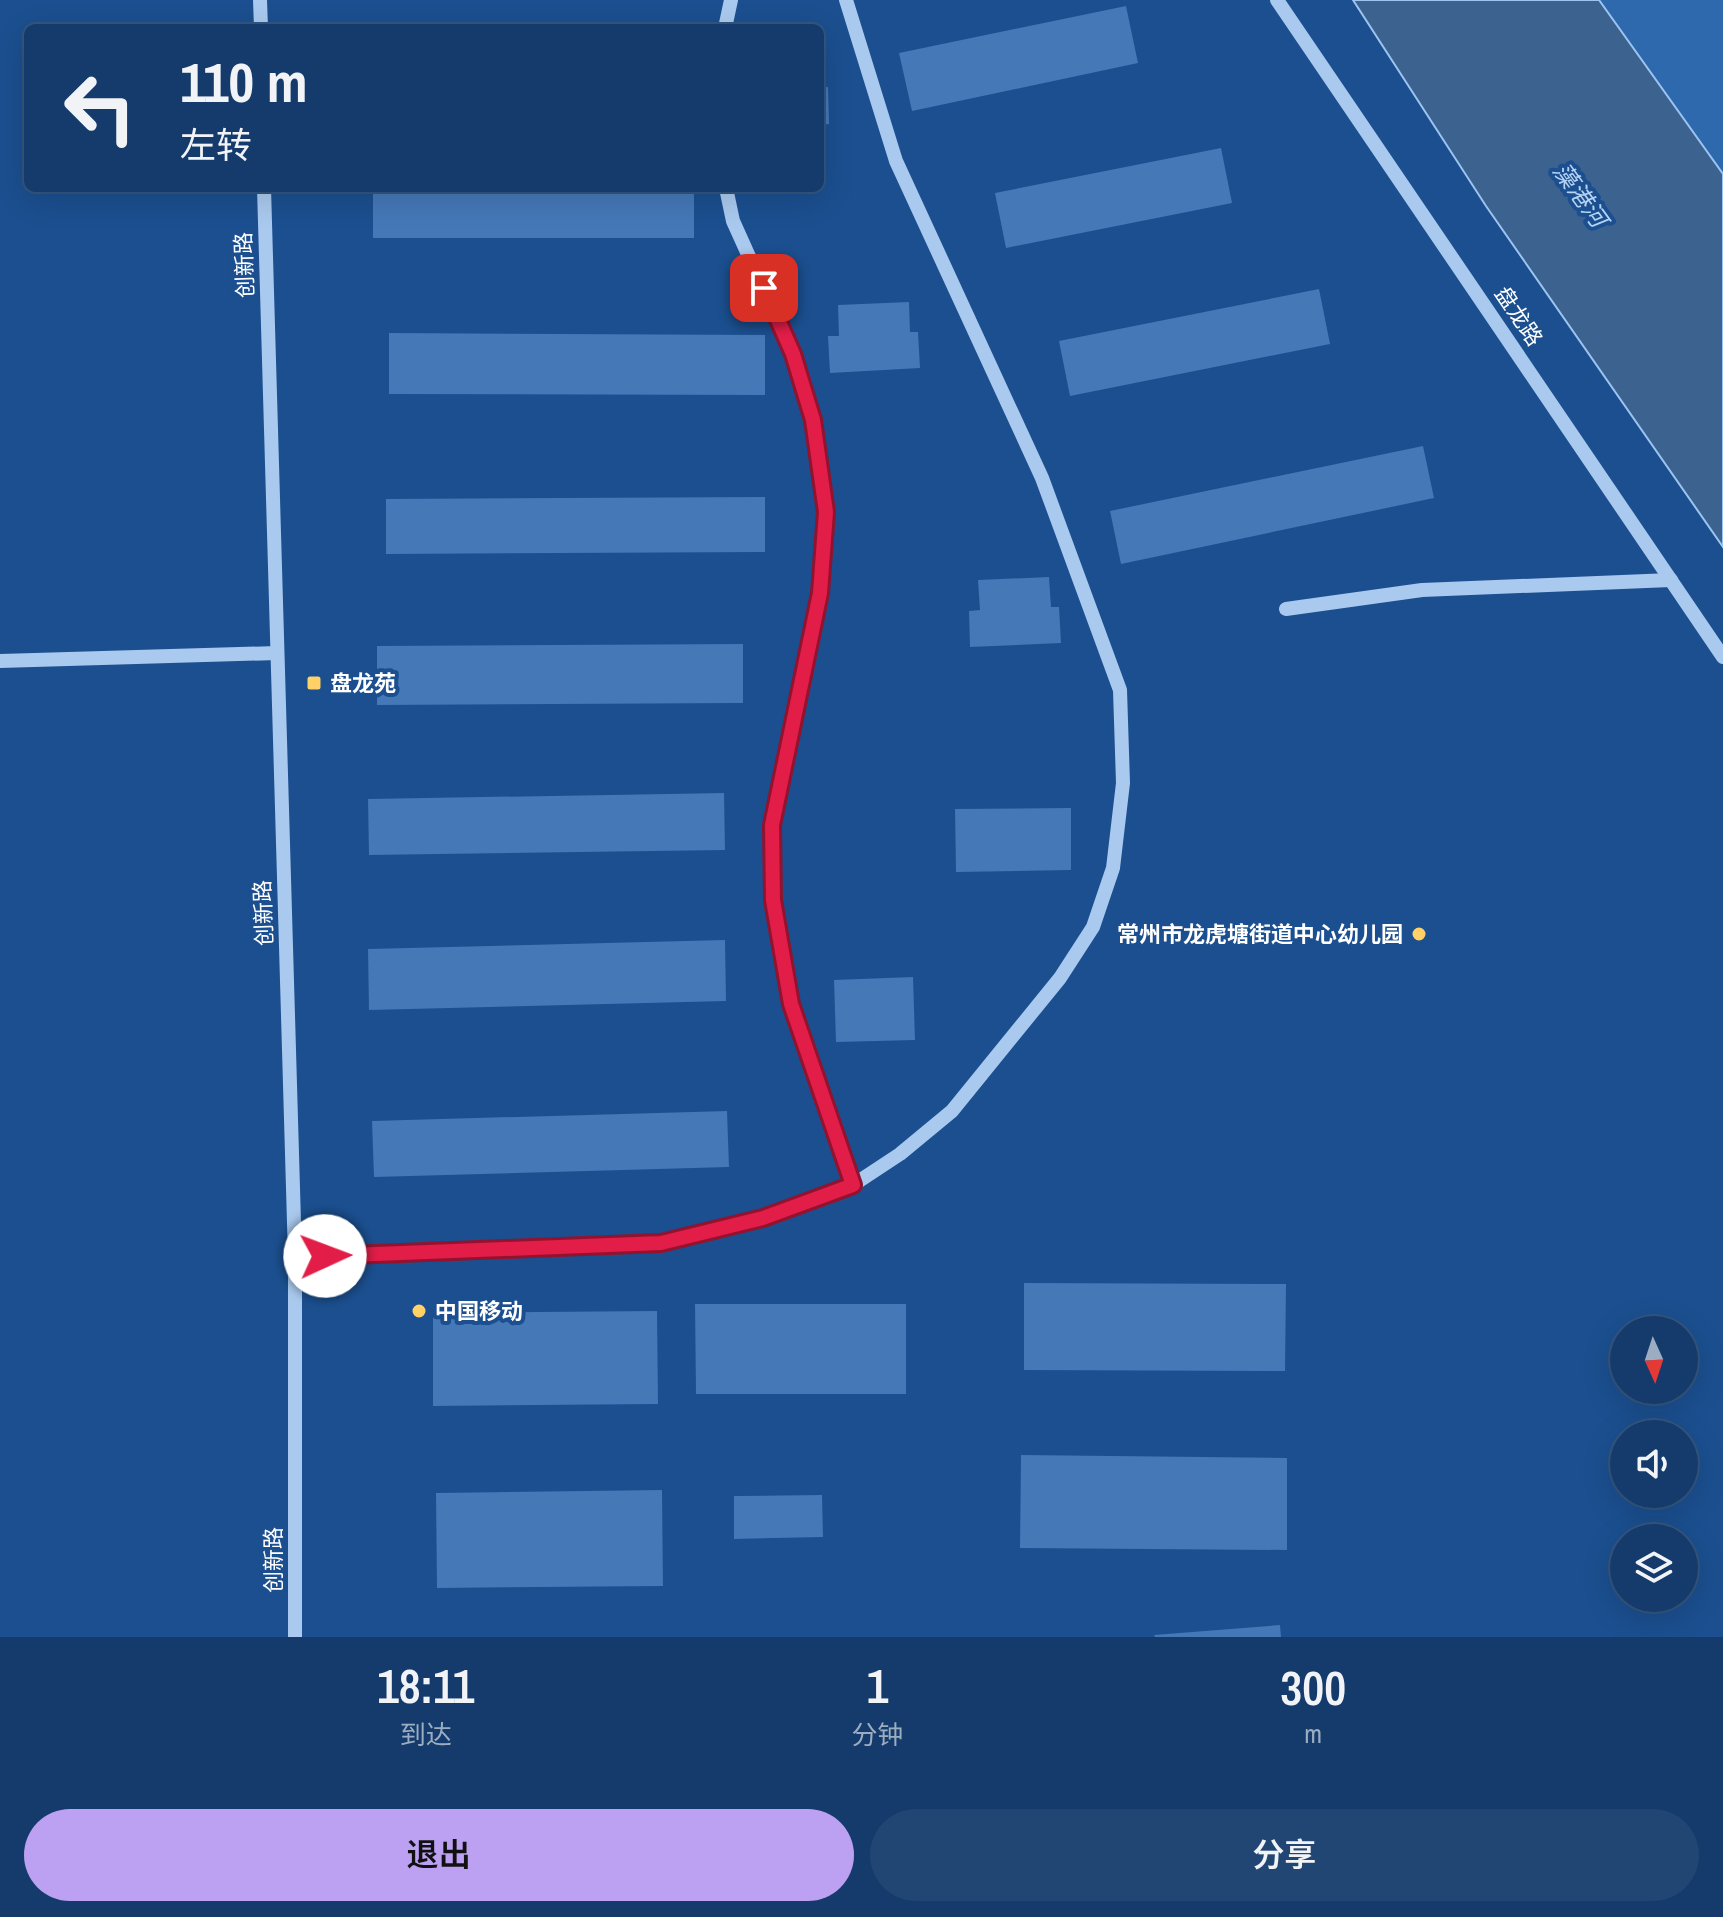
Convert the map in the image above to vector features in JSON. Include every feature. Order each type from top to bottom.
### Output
[{"type":"street","points":[[260,0],[261,24]]},
{"type":"street","points":[[726,24],[731,0]]},
{"type":"street","points":[[295,1257],[661,1243],[763,1218],[853,1185],[900,1154],[952,1111],[1060,978],[1093,927],[1113,868],[1123,783],[1120,690],[1042,478],[896,161],[846,0]]},
{"type":"street","name":"盘龙路","points":[[1277,0],[1723,657]]},
{"type":"street","name":"创新路","points":[[264,192],[295,1257],[295,1637]]},
{"type":"street","points":[[727,192],[733,221],[793,354],[813,420],[826,512],[820,593],[772,825],[773,900],[791,1004],[853,1185]]},
{"type":"street","points":[[1286,609],[1422,590],[1671,580]]},
{"type":"street","points":[[0,661],[277,653]]},
{"type":"shaded area","points":[[1599,0],[1723,0],[1723,174]]},
{"type":"water","name":"藻港河","points":[[1353,0],[1599,0],[1723,174],[1723,547],[1486,206]]},
{"type":"building","points":[[1126,6],[1138,63],[912,111],[899,53]]},
{"type":"building","points":[[828,87],[829,124],[824,125],[824,88]]},
{"type":"building","points":[[1221,148],[1232,203],[1006,248],[995,193]]},
{"type":"building","points":[[373,192],[694,192],[694,238],[373,238]]},
{"type":"building","points":[[1319,289],[1330,344],[1070,396],[1059,341]]},
{"type":"building","points":[[909,302],[910,332],[918,332],[920,368],[830,373],[828,336],[839,336],[838,305]]},
{"type":"building","points":[[389,333],[765,335],[765,395],[389,394]]},
{"type":"building","points":[[1423,446],[1434,498],[1121,564],[1110,511]]},
{"type":"building","points":[[765,497],[765,552],[386,554],[386,499]]},
{"type":"building","points":[[1049,577],[1051,607],[1059,607],[1061,643],[970,647],[969,611],[980,610],[978,580]]},
{"type":"building","points":[[743,644],[743,703],[377,705],[377,646]]},
{"type":"building","points":[[724,793],[725,850],[369,855],[368,799]]},
{"type":"building","points":[[1071,808],[1071,870],[956,872],[955,809]]},
{"type":"building","points":[[725,940],[726,1001],[369,1010],[368,949]]},
{"type":"building","points":[[913,977],[915,1040],[836,1042],[834,980]]},
{"type":"building","points":[[727,1111],[729,1167],[374,1177],[372,1121]]},
{"type":"building","points":[[1024,1283],[1286,1284],[1285,1371],[1024,1370]]},
{"type":"building","points":[[695,1304],[906,1304],[906,1394],[696,1394]]},
{"type":"building","points":[[657,1311],[658,1404],[433,1406],[433,1313]]},
{"type":"building","points":[[1021,1455],[1287,1458],[1287,1550],[1020,1548]]},
{"type":"building","points":[[662,1490],[663,1586],[437,1588],[436,1493]]},
{"type":"building","points":[[822,1495],[823,1537],[734,1539],[734,1496]]},
{"type":"building","points":[[1280,1625],[1281,1637],[1154,1635]]},
{"type":"place","name":"盘龙苑","points":[[314,683]]},
{"type":"place","name":"常州市龙虎塘街道中心幼儿园","points":[[1419,934]]},
{"type":"place","name":"中国移动","points":[[419,1311]]},
{"type":"route","points":[[325,1256],[661,1243],[763,1218],[853,1185],[791,1004],[773,900],[772,825],[820,593],[826,512],[813,420],[793,354],[764,288]]}]
